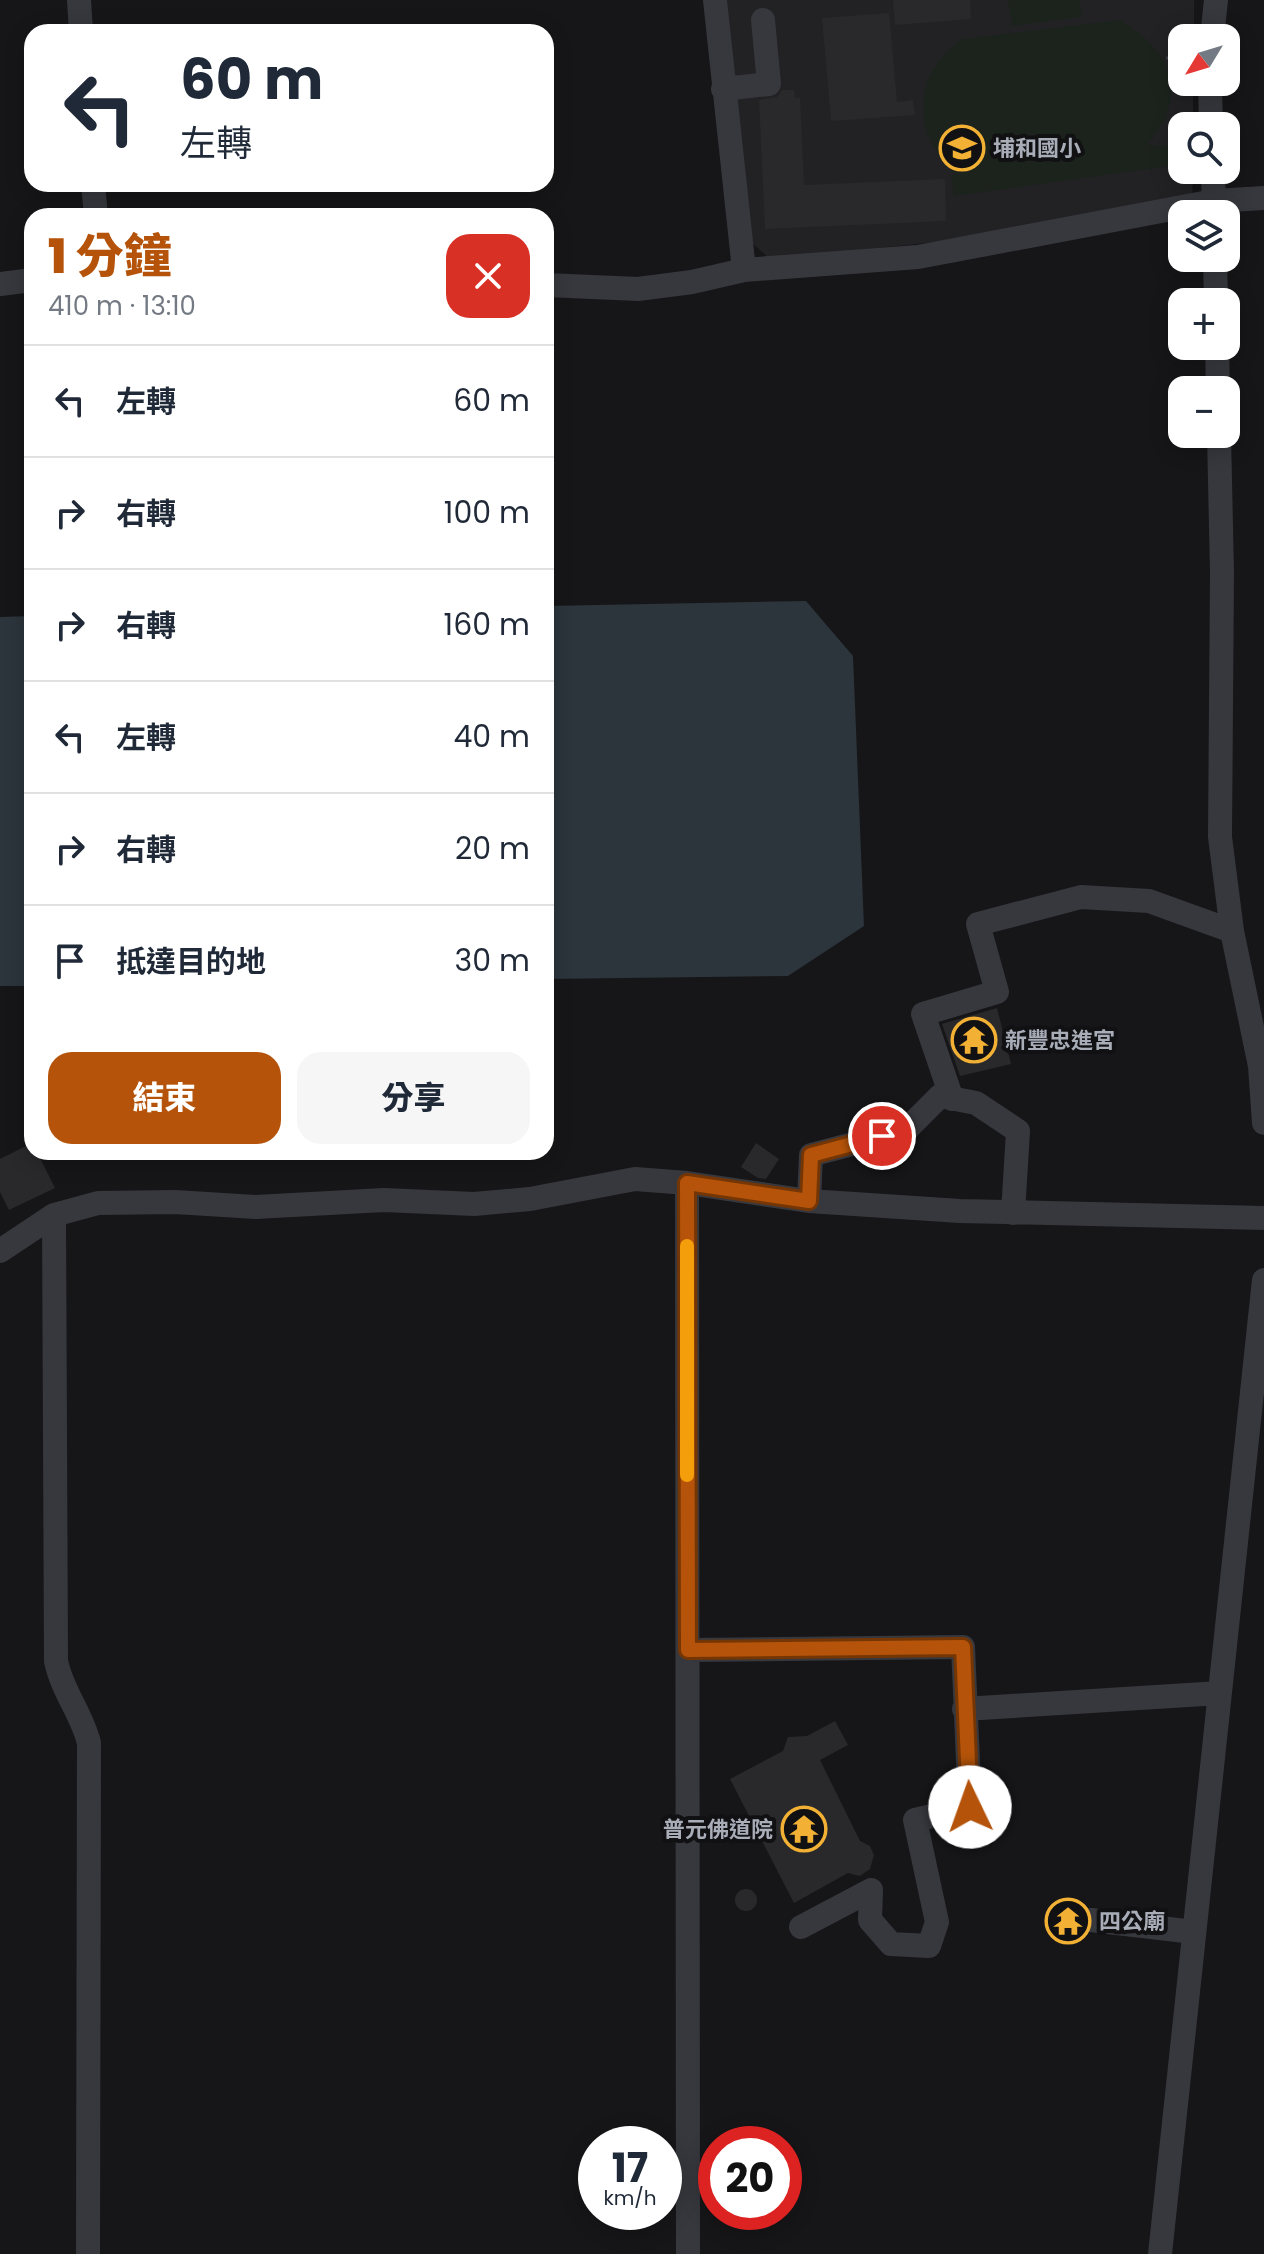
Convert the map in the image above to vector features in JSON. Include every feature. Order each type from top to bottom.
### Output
[{"type":"street","points":[[79,0],[80,24]]},
{"type":"street","points":[[715,0],[744,270]]},
{"type":"street","points":[[1213,24],[1216,0]]},
{"type":"street","points":[[723,89],[769,84],[763,20]]},
{"type":"street","points":[[1240,203],[1264,198]]},
{"type":"street","points":[[554,285],[638,289],[692,282],[744,270],[918,257],[1168,216]]},
{"type":"street","points":[[0,284],[24,281]]},
{"type":"street","points":[[1219,448],[1222,573],[1220,837],[1232,931],[1260,1066],[1264,1123]]},
{"type":"street","points":[[952,1099],[923,1014],[997,992],[978,924],[1081,897],[1149,901],[1232,931]]},
{"type":"street","points":[[809,1201],[811,1155],[906,1130],[940,1096],[976,1103],[1018,1131],[1013,1213]]},
{"type":"street","points":[[0,1251],[54,1215],[98,1203],[175,1202],[256,1207],[384,1200],[474,1204],[530,1199],[635,1179],[687,1183],[809,1201],[1013,1213],[1264,1218]]},
{"type":"street","points":[[687,1183],[688,2254]]},
{"type":"street","points":[[54,1215],[56,1661],[59,1680],[86,1729],[89,1743],[88,2254]]},
{"type":"street","points":[[1160,2254],[1264,1280]]},
{"type":"street","points":[[688,1650],[963,1647],[970,1807],[915,1820],[937,1922],[929,1946],[891,1944],[870,1920],[871,1890],[801,1927]]},
{"type":"street","points":[[964,1709],[1220,1693]]},
{"type":"street","points":[[1091,1920],[1194,1932]]},
{"type":"shaded area","name":"埔和國小","points":[[727,0],[1194,0],[1194,24],[1168,24],[1168,96],[1193,96],[1193,112],[1168,112],[1168,184],[1193,184],[1192,200],[1168,200],[1168,205],[946,241],[770,259],[751,242]]},
{"type":"shaded area","points":[[1008,0],[1079,0],[1082,17],[1012,26]]},
{"type":"shaded area","points":[[1119,20],[1152,45],[1168,73],[1168,109],[1147,145],[1168,145],[1168,166],[954,196],[951,175],[956,174],[931,141],[923,104],[926,86],[934,69],[946,53],[963,39]]},
{"type":"shaded area","points":[[806,601],[853,656],[864,926],[788,976],[554,979],[554,606]]},
{"type":"shaded area","points":[[24,616],[24,986],[0,986],[0,617]]},
{"type":"building","points":[[893,0],[970,0],[971,19],[895,25]]},
{"type":"building","points":[[889,13],[897,102],[913,100],[915,115],[831,121],[822,18]]},
{"type":"building","points":[[782,90],[794,90],[795,98],[800,98],[804,185],[945,179],[946,221],[765,229],[759,100],[777,97]]},
{"type":"building","name":"新豐忠進宮","points":[[997,1008],[1011,1064],[960,1076],[942,1024]]},
{"type":"building","points":[[756,1143],[779,1159],[766,1179],[758,1178],[741,1167]]},
{"type":"building","points":[[24,1147],[24,1160],[41,1160],[55,1188],[9,1210],[0,1192],[0,1159]]},
{"type":"building","name":"普元佛道院","points":[[835,1721],[848,1745],[820,1760],[860,1841],[870,1846],[874,1855],[870,1869],[860,1876],[848,1873],[794,1903],[730,1779],[783,1751],[788,1737],[807,1736]]},
{"type":"building","points":[[746,1889],[754,1892],[757,1900],[754,1908],[746,1911],[738,1908],[735,1900],[738,1892]]},
{"type":"slow traffic","points":[[687,1246],[687,1475]]},
{"type":"place","name":"埔和國小","points":[[962,148]]},
{"type":"place","name":"新豐忠進宮","points":[[974,1040]]},
{"type":"place","name":"普元佛道院","points":[[804,1829]]},
{"type":"place","name":"四公廟","points":[[1068,1921]]},
{"type":"route","points":[[882,1136],[811,1155],[809,1201],[687,1183],[688,1650],[963,1647],[970,1807]]}]
